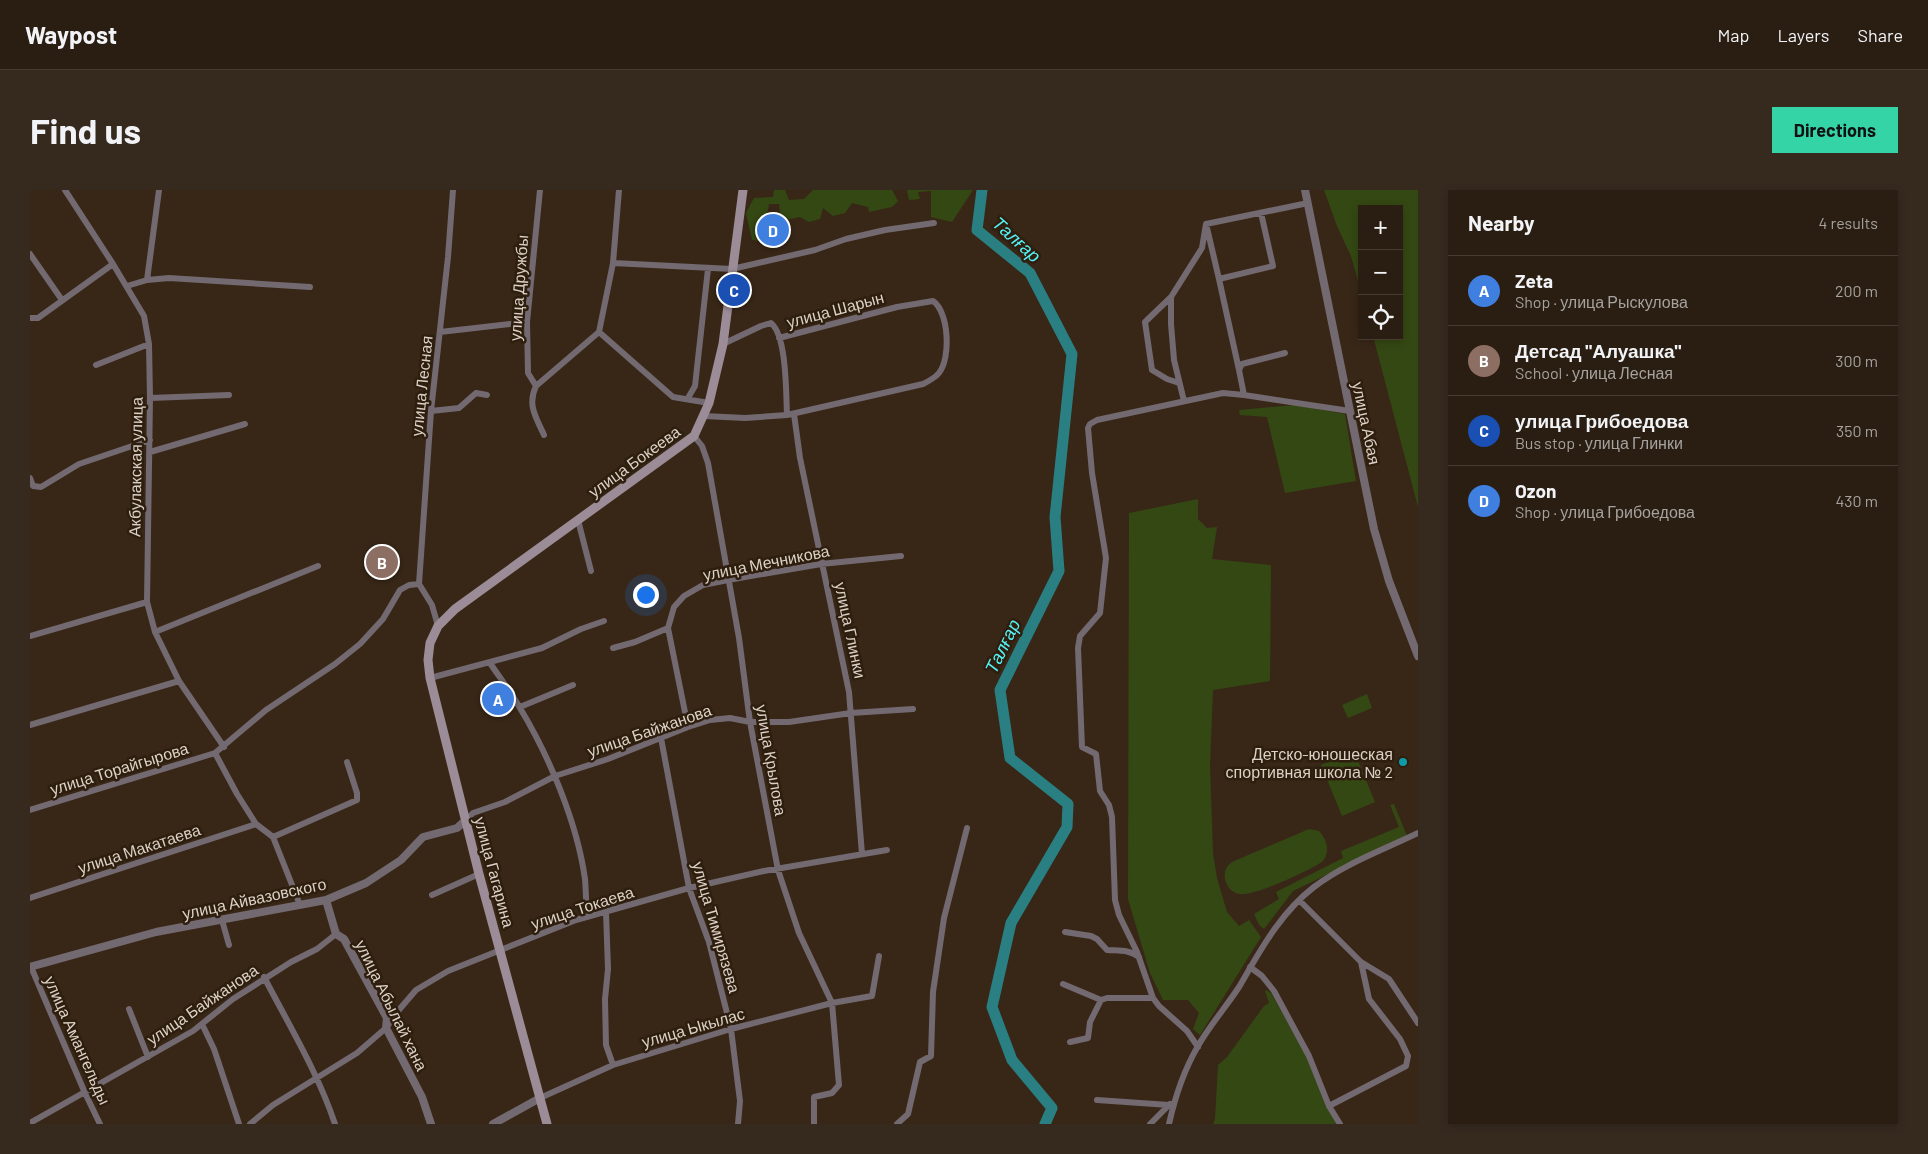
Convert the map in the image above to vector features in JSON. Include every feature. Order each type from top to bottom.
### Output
[{"type":"main road","points":[[704,416],[709,403],[723,344],[743,190]]},
{"type":"main road","name":"улица Бокеева","points":[[438,626],[455,609],[694,436],[704,416]]},
{"type":"main road","name":"улица Гагарина","points":[[438,626],[430,643],[428,660],[430,678],[479,874],[547,1124]]},
{"type":"street","name":"Акбулакская улица","points":[[65,190],[114,264],[144,316],[149,344],[150,398],[147,602],[155,632],[179,681],[224,747]]},
{"type":"street","points":[[147,280],[159,190]]},
{"type":"street","name":"улица Лесная","points":[[419,584],[431,411],[448,257],[453,190]]},
{"type":"street","name":"улица Дружбы","points":[[536,386],[528,373],[527,322],[540,190]]},
{"type":"street","points":[[544,435],[531,407],[531,395],[536,386],[598,332],[613,264],[618,190]]},
{"type":"street","name":"улица Абая","points":[[1305,190],[1374,529],[1388,581],[1418,656]]},
{"type":"street","points":[[1206,224],[1308,203]]},
{"type":"street","points":[[1219,279],[1273,266],[1261,213]]},
{"type":"street","points":[[613,264],[732,269],[815,250],[846,239],[885,230],[934,223]]},
{"type":"street","points":[[1206,224],[1244,395]]},
{"type":"street","points":[[1179,383],[1167,379],[1152,370],[1145,322],[1171,296],[1202,248],[1206,224]]},
{"type":"street","points":[[30,254],[62,300]]},
{"type":"street","points":[[30,318],[38,318],[114,264]]},
{"type":"street","points":[[688,398],[695,386],[708,269]]},
{"type":"street","points":[[127,286],[147,280],[169,278],[310,287]]},
{"type":"street","points":[[1171,296],[1174,360],[1184,401]]},
{"type":"street","name":"улица Шарын","points":[[723,344],[771,323],[775,326],[779,338],[897,308],[933,301],[940,308],[947,335],[946,356],[940,372],[930,381],[790,415]]},
{"type":"street","points":[[440,332],[527,322]]},
{"type":"street","points":[[598,332],[673,397],[709,403]]},
{"type":"street","name":"улица Глинки","points":[[779,338],[790,415],[849,692],[862,854]]},
{"type":"street","points":[[96,365],[149,344]]},
{"type":"street","points":[[1239,370],[1242,364],[1285,353]]},
{"type":"street","points":[[431,411],[459,408],[476,392],[487,395]]},
{"type":"street","points":[[1198,1047],[1187,1031],[1159,1006],[1153,998],[1140,958],[1120,915],[1115,900],[1112,817],[1109,805],[1100,791],[1096,754],[1082,747],[1078,648],[1080,636],[1100,613],[1106,558],[1092,473],[1088,434],[1090,424],[1097,420],[1223,393],[1350,411]]},
{"type":"street","points":[[150,398],[229,395]]},
{"type":"street","points":[[704,416],[745,418],[790,415]]},
{"type":"street","points":[[150,452],[245,424]]},
{"type":"street","name":"улица Крылова","points":[[694,436],[702,446],[708,463],[740,638],[750,722],[778,870],[799,933],[832,1003],[839,1085],[832,1093],[814,1097],[814,1124]]},
{"type":"street","points":[[31,481],[33,486],[41,487],[79,464],[150,440]]},
{"type":"street","points":[[578,520],[591,571]]},
{"type":"street","name":"улица Мечникова","points":[[668,628],[674,607],[684,596],[703,585],[821,564],[901,556]]},
{"type":"street","points":[[155,632],[318,566]]},
{"type":"street","points":[[419,584],[432,605],[438,626]]},
{"type":"street","name":"улица Торайгырова","points":[[30,810],[215,753],[266,710],[335,664],[360,644],[383,619],[400,590],[409,585],[419,584]]},
{"type":"street","points":[[30,636],[147,602]]},
{"type":"street","points":[[430,678],[542,648],[581,628],[604,621]]},
{"type":"street","points":[[613,648],[635,642],[668,628],[688,727]]},
{"type":"street","points":[[490,663],[520,707],[555,776],[570,816],[581,860],[585,878],[587,917]]},
{"type":"street","points":[[30,725],[179,681]]},
{"type":"street","points":[[520,707],[573,685]]},
{"type":"street","name":"улица Байжанова","points":[[466,820],[473,812],[505,802],[555,776],[608,759],[710,720],[730,718],[750,722],[790,722],[851,713],[913,709]]},
{"type":"street","name":"улица Тимирязева","points":[[662,738],[689,888],[710,942],[730,1029],[740,1101],[738,1124]]},
{"type":"street","points":[[215,753],[256,824],[273,837],[300,905]]},
{"type":"street","points":[[273,837],[357,800],[357,793],[347,762]]},
{"type":"street","name":"улица Айвазовского","points":[[30,967],[156,932],[326,900],[366,883],[401,860],[423,837],[457,828],[466,820]]},
{"type":"street","name":"улица Макатаева","points":[[30,898],[256,824]]},
{"type":"street","points":[[457,828],[470,836]]},
{"type":"street","points":[[908,1124],[908,1114],[920,1062],[931,1056],[933,992],[944,918],[967,828]]},
{"type":"street","points":[[1169,1124],[1183,1078],[1198,1047],[1238,988],[1267,939],[1299,900],[1314,887],[1343,869],[1418,833]]},
{"type":"street","name":"улица Токаева","points":[[250,1124],[273,1105],[357,1053],[386,1028],[416,990],[448,971],[500,949],[587,917],[689,888],[764,871],[887,850]]},
{"type":"street","points":[[432,895],[479,874]]},
{"type":"street","name":"улица Абылай хана","points":[[326,900],[336,934],[344,939],[387,1018],[386,1028],[422,1097],[430,1124]]},
{"type":"street","points":[[1299,900],[1361,962],[1389,979],[1418,1023]]},
{"type":"street","points":[[606,912],[608,969],[605,999],[606,1045],[613,1065]]},
{"type":"street","points":[[222,920],[229,946]]},
{"type":"street","points":[[1065,932],[1091,936],[1097,939],[1107,950],[1133,953],[1140,958]]},
{"type":"street","name":"улица Байжанова","points":[[30,1123],[85,1094],[202,1024],[225,1004],[264,977],[317,949],[336,934]]},
{"type":"street","name":"улица Ыкылас","points":[[493,1124],[540,1098],[613,1065],[730,1029],[832,1003],[872,996],[878,956]]},
{"type":"street","points":[[1329,1106],[1406,1066],[1408,1056],[1400,1040],[1370,999],[1361,962]]},
{"type":"street","name":"улица Амангельды","points":[[30,967],[100,1124]]},
{"type":"street","points":[[1250,967],[1262,976],[1274,991],[1309,1056],[1329,1106],[1340,1124]]},
{"type":"street","points":[[264,977],[316,1078],[335,1124]]},
{"type":"street","points":[[1063,984],[1101,1000],[1107,998],[1153,998]]},
{"type":"street","points":[[1070,1042],[1088,1038],[1090,1022],[1101,1000]]},
{"type":"street","points":[[129,1009],[148,1057]]},
{"type":"street","points":[[202,1024],[214,1049],[240,1124]]},
{"type":"street","points":[[1150,1124],[1176,1098]]},
{"type":"street","points":[[1097,1100],[1169,1105]]},
{"type":"street","points":[[897,1124],[908,1114]]},
{"type":"green space","points":[[774,190],[785,190],[789,200],[804,199],[813,190],[892,190],[898,201],[892,207],[869,212],[868,207],[852,203],[845,213],[833,216],[823,208],[820,219],[809,222],[800,217],[781,221],[779,204],[769,204],[767,215],[762,214],[761,241],[752,240],[746,213],[754,198],[773,197]]},
{"type":"green space","points":[[907,190],[973,190],[952,222],[931,217],[931,191],[918,192],[920,199],[909,200]]},
{"type":"green space","points":[[1324,190],[1418,190],[1418,507],[1374,340],[1403,340],[1403,205],[1358,205],[1358,281],[1351,256],[1337,226]]},
{"type":"green space","points":[[1295,405],[1345,414],[1356,481],[1285,493],[1267,417],[1240,415],[1239,410]]},
{"type":"green space","points":[[1198,499],[1198,519],[1207,528],[1217,527],[1212,559],[1271,565],[1270,681],[1213,690],[1210,765],[1213,853],[1217,878],[1227,912],[1239,926],[1249,920],[1261,937],[1200,1035],[1193,1029],[1199,1013],[1188,1000],[1163,1000],[1150,973],[1128,899],[1129,513]]},
{"type":"green space","points":[[1367,694],[1372,708],[1348,718],[1342,705]]},
{"type":"green space","points":[[1354,751],[1375,802],[1342,816],[1321,765]]},
{"type":"green space","points":[[1394,804],[1407,836],[1293,891],[1264,929],[1259,925],[1254,914],[1279,899],[1276,892],[1343,858],[1341,851],[1399,827],[1390,805]]},
{"type":"green space","points":[[1309,829],[1319,831],[1326,842],[1327,850],[1322,862],[1294,877],[1257,891],[1240,894],[1232,891],[1225,879],[1225,874],[1227,867],[1232,862]]},
{"type":"green space","points":[[1266,990],[1271,993],[1310,1062],[1336,1124],[1213,1124],[1215,1119],[1218,1065],[1227,1057],[1264,1006],[1269,1003]]},
{"type":"waterway","name":"Талғар","points":[[982,190],[977,230],[1030,273],[1072,354],[1055,517],[1059,571],[1000,690],[1010,758],[1068,804],[1067,827],[1011,923],[992,1007],[1012,1060],[1052,1108],[1045,1124]]},
{"type":"place","name":"Ozon","points":[[773,230]]},
{"type":"place","name":"улица Грибоедова","points":[[734,290]]},
{"type":"place","name":"Детсад \"Алуашка\"","points":[[382,562]]},
{"type":"place","name":"Zeta","points":[[498,699]]},
{"type":"place","name":"Детско-юношеская спортивная школа № 2","points":[[1403,762]]}]
